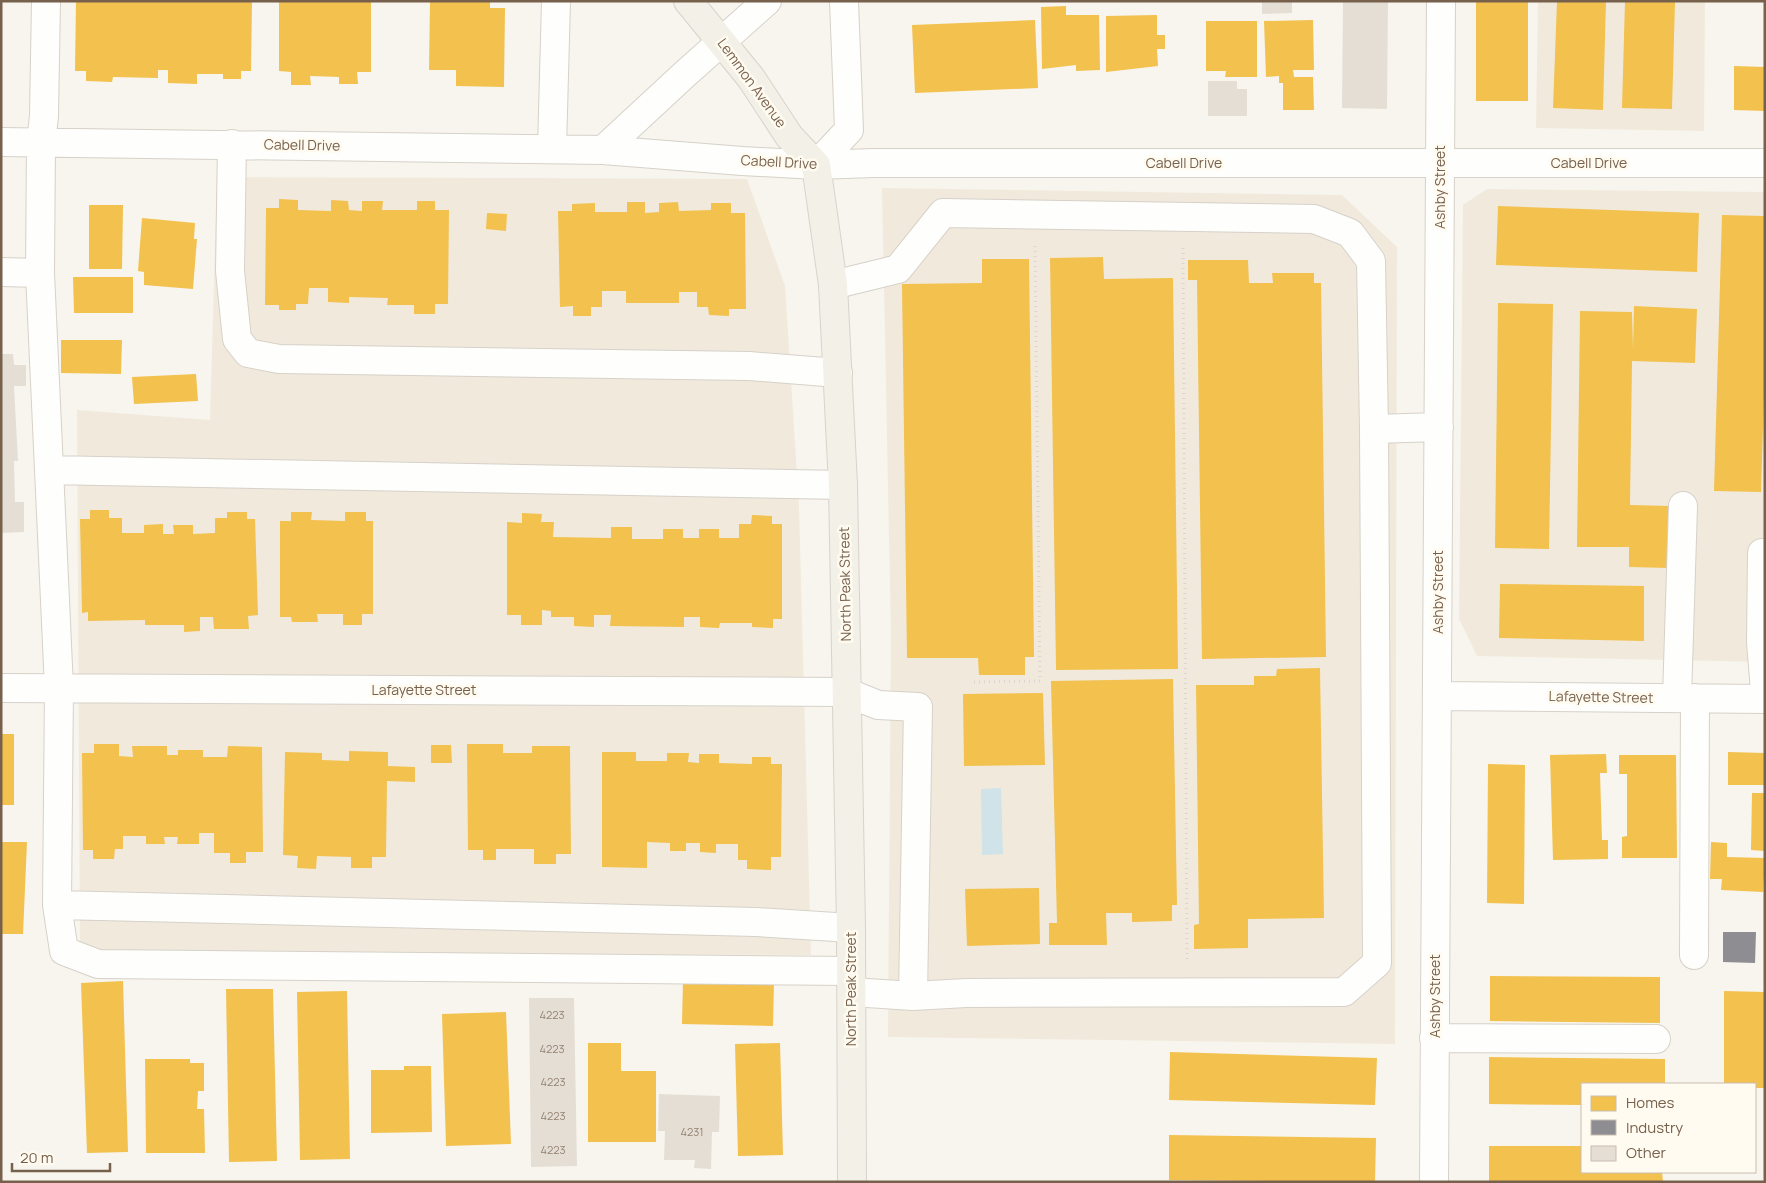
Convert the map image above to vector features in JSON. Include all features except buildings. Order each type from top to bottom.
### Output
[{"type":"main road","name":"Lemmon Avenue","points":[[688,1],[723,41],[751,78],[789,136],[816,164]]},
{"type":"main road","name":"North Peak Street","points":[[816,164],[834,285],[843,485],[852,981],[852,1182]]},
{"type":"street","points":[[46,1],[44,116],[41,143],[40,273],[59,688],[57,905],[64,951],[98,964],[852,981],[913,996],[966,993],[1344,992],[1377,963],[1374,428],[1370,261],[1350,233],[1314,219],[943,213],[898,269],[834,285]]},
{"type":"street","points":[[552,150],[556,1]]},
{"type":"street","points":[[603,150],[767,1]]},
{"type":"street","points":[[816,164],[849,130],[844,1]]},
{"type":"street","name":"Ashby Street","points":[[1434,1182],[1441,1]]},
{"type":"street","name":"Cabell Drive","points":[[1,142],[603,150],[742,161],[816,164],[1765,162]]},
{"type":"street","points":[[232,144],[230,271],[237,339],[248,353],[279,359],[749,366],[838,374]]},
{"type":"street","points":[[1,272],[40,273]]},
{"type":"street","points":[[1374,428],[1439,427]]},
{"type":"street","points":[[49,470],[843,485]]},
{"type":"street","points":[[1683,506],[1686,698],[1694,955]]},
{"type":"street","points":[[1762,553],[1761,642],[1765,691]]},
{"type":"street","name":"Lafayette Street","points":[[1,688],[846,692]]},
{"type":"street","points":[[846,692],[878,705],[918,707],[913,996]]},
{"type":"street","name":"Lafayette Street","points":[[1437,696],[1765,699]]},
{"type":"street","points":[[57,905],[756,922],[851,928]]},
{"type":"street","points":[[1434,1038],[1656,1039]]},
{"type":"path","points":[[974,682],[1040,681],[1034,214]]},
{"type":"path","points":[[1182,217],[1187,993]]},
{"type":"shaded area","points":[[1538,1],[1705,1],[1704,131],[1536,128]]},
{"type":"shaded area","points":[[217,177],[747,179],[785,286],[799,506],[811,955],[80,953],[77,410],[210,420]]},
{"type":"shaded area","points":[[882,188],[1342,195],[1397,247],[1395,1044],[888,1037],[891,636]]},
{"type":"shaded area","points":[[1487,189],[1765,192],[1765,662],[1477,656],[1459,619],[1463,205]]},
{"type":"shaded area","points":[[1001,788],[1003,854],[982,855],[981,789]]}]
